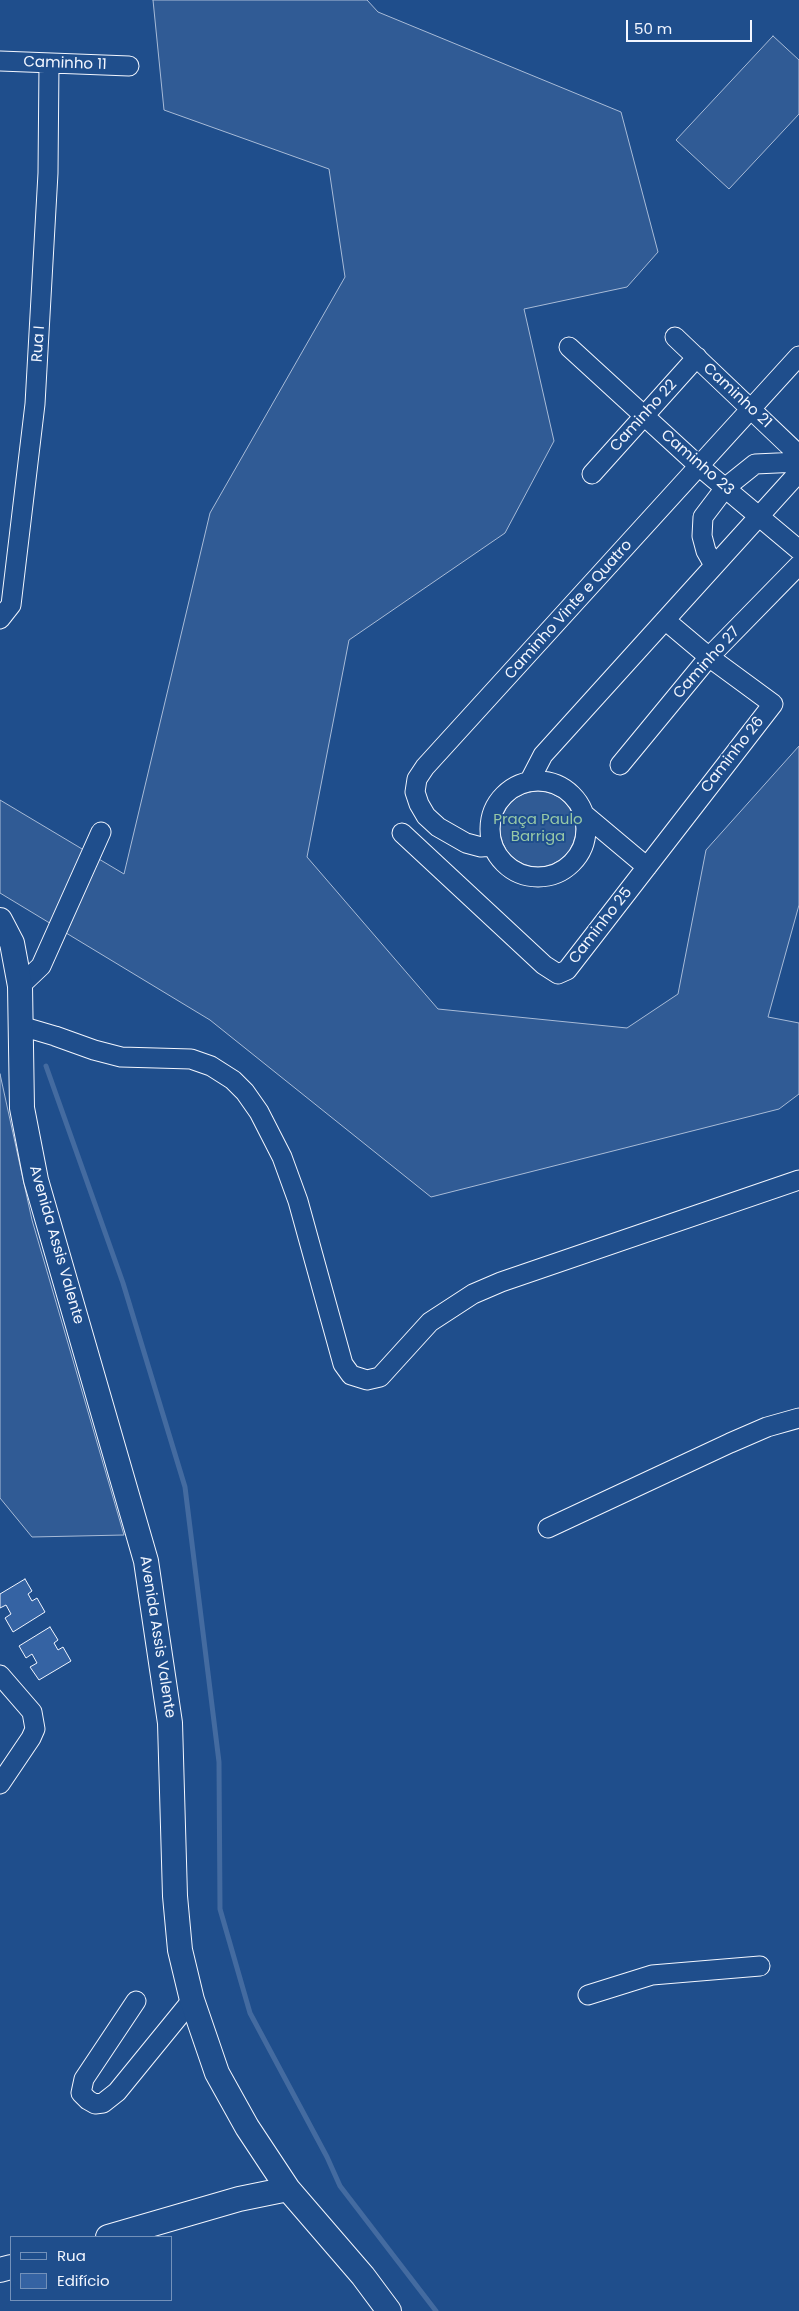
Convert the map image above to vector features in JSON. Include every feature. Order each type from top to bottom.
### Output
[{"type":"main road","name":"Avenida Assis Valente","points":[[0,920],[12,943],[20,986],[22,1108],[36,1180],[146,1561],[170,1723],[175,1896],[180,1950],[192,2000],[217,2073],[247,2128],[288,2189],[357,2269],[389,2311]]},
{"type":"main road","points":[[239,2199],[272,2164]]},
{"type":"main road","points":[[111,2236],[239,2199],[288,2189]]},
{"type":"street","name":"Caminho 11","points":[[0,61],[129,66]]},
{"type":"street","name":"Rua I","points":[[0,619],[10,605],[16,572],[36,404],[48,174],[49,64]]},
{"type":"street","name":"Caminho 21","points":[[675,337],[752,408],[799,455]]},
{"type":"street","name":"Caminho 23","points":[[569,347],[700,467],[799,550]]},
{"type":"street","name":"Caminho Vinte e Quatro","points":[[493,846],[481,847],[466,843],[438,827],[426,816],[419,804],[415,792],[417,779],[425,767],[799,356]]},
{"type":"street","name":"Caminho 22","points":[[592,474],[697,357]]},
{"type":"street","points":[[714,565],[706,551],[702,536],[703,517],[725,488],[755,464],[799,462]]},
{"type":"street","points":[[529,782],[543,755],[799,472]]},
{"type":"street","name":"Caminho 27","points":[[620,765],[709,657],[799,565]]},
{"type":"street","name":"Caminho 26","points":[[647,867],[773,704],[709,657],[665,620]]},
{"type":"street","points":[[585,815],[585,836],[579,854],[566,868],[548,876],[528,876],[510,868],[503,862],[493,846],[490,830],[493,813],[501,799],[513,788],[529,782],[543,782],[557,786],[569,793],[585,815],[647,867]]},
{"type":"street","points":[[20,986],[41,966],[101,832]]},
{"type":"street","name":"Caminho 25","points":[[402,834],[537,959],[558,974],[567,970],[647,867]]},
{"type":"street","points":[[21,1026],[121,1057],[191,1059],[211,1066],[233,1080],[245,1092],[259,1112],[282,1157],[298,1201],[342,1364],[350,1375],[367,1380],[380,1377],[430,1322],[480,1291],[552,1264],[799,1180]]},
{"type":"street","points":[[548,1528],[730,1443],[799,1418]]},
{"type":"street","points":[[0,1675],[32,1712],[34,1729],[31,1738],[0,1784]]},
{"type":"street","points":[[588,1995],[652,1975],[760,1966]]},
{"type":"street","points":[[136,2001],[84,2079],[81,2094],[95,2104],[103,2103],[117,2092],[192,2000]]},
{"type":"shaded area","points":[[153,0],[367,0],[378,12],[621,112],[658,252],[627,287],[524,309],[554,441],[505,533],[349,640],[307,857],[438,1009],[627,1028],[678,994],[706,850],[799,746],[799,905],[768,1017],[799,1023],[799,1094],[779,1109],[431,1197],[210,1020],[0,893],[0,800],[124,874],[210,513],[345,277],[329,169],[164,110]]},
{"type":"shaded area","points":[[773,36],[799,60],[799,114],[729,189],[676,140]]},
{"type":"shaded area","name":"Praça Paulo Barriga","points":[[538,791],[553,794],[565,802],[573,814],[576,829],[573,844],[565,856],[553,864],[538,867],[523,864],[511,856],[503,844],[500,829],[503,814],[511,802],[523,794]]},
{"type":"shaded area","points":[[0,1074],[32,1220],[124,1535],[32,1537],[0,1498]]},
{"type":"building","points":[[25,1579],[32,1591],[28,1594],[32,1601],[37,1598],[45,1612],[13,1632],[5,1618],[11,1614],[6,1605],[0,1608],[0,1594]]},
{"type":"building","points":[[50,1627],[58,1640],[54,1643],[58,1650],[63,1647],[71,1661],[39,1680],[30,1667],[37,1663],[32,1654],[26,1658],[19,1646]]},
{"type":"waterway","points":[[46,1066],[123,1283],[185,1487],[219,1762],[220,1909],[250,2013],[327,2157],[340,2186],[436,2311]]}]
